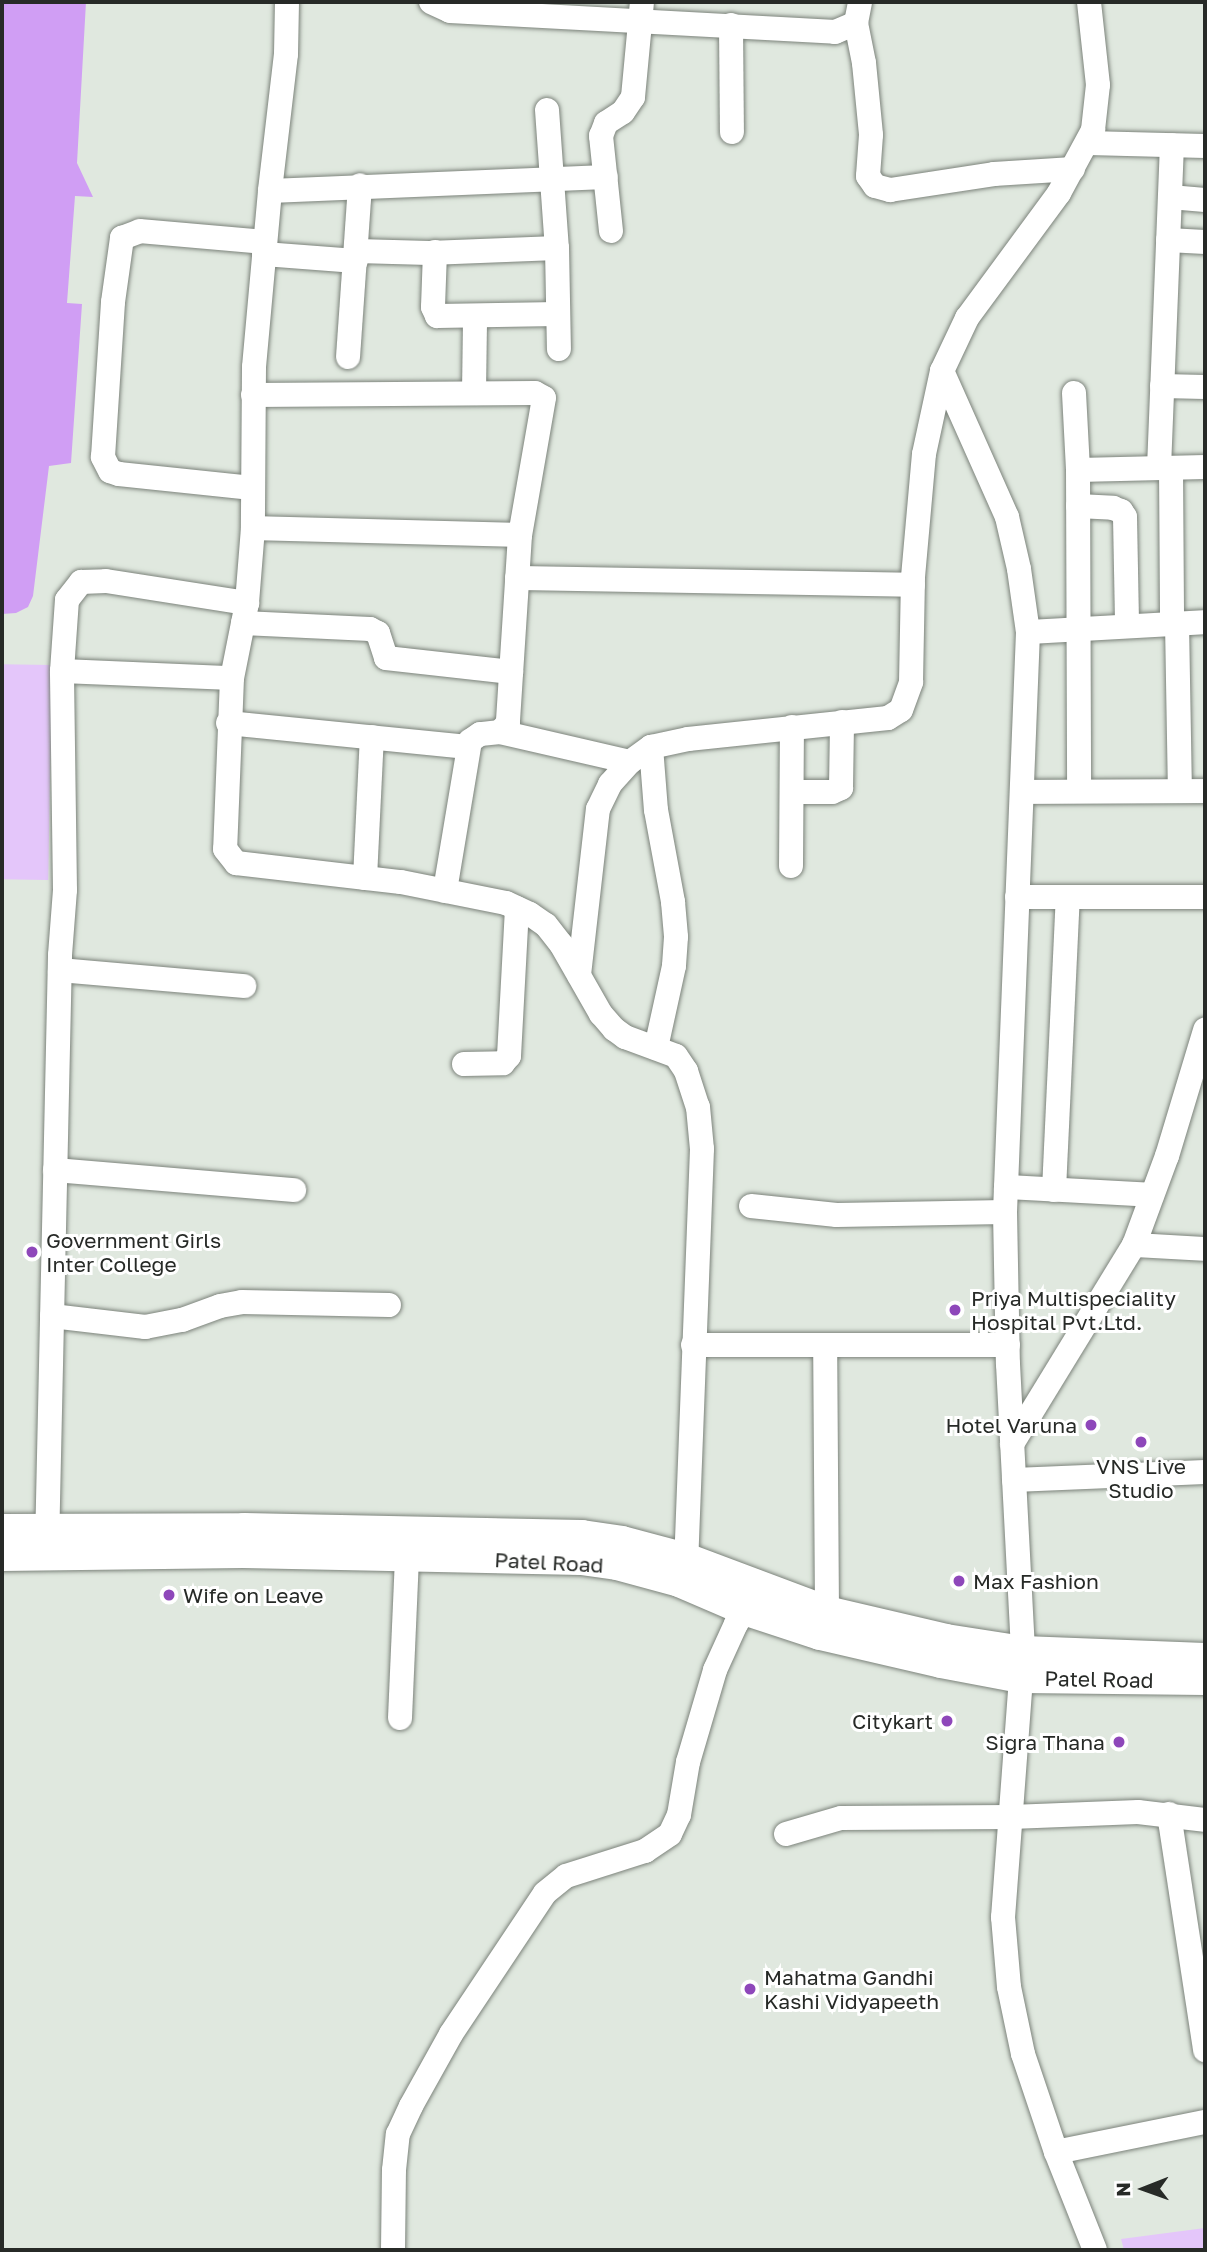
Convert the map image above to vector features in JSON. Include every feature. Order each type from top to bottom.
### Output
[{"type":"street","points":[[288,2],[286,54],[270,191],[253,395],[253,528],[245,613],[232,678],[228,723],[224,835],[229,858],[236,863],[272,869],[365,878],[445,891],[517,908],[546,925],[614,1029],[625,1037],[676,1056],[686,1071],[698,1107],[702,1149],[682,1570]]},
{"type":"street","points":[[431,2],[450,11],[641,10],[731,25],[835,32],[858,12]]},
{"type":"street","points":[[579,975],[598,809],[610,784],[630,762],[651,747],[688,738],[888,718],[901,710],[911,682],[913,585],[924,454],[943,372],[967,318],[1073,169],[1088,143],[1097,115],[1098,85],[1089,2]]},
{"type":"street","points":[[611,231],[602,130],[606,122],[628,107],[633,97],[641,10]]},
{"type":"street","points":[[858,12],[871,135],[868,176],[875,186],[890,190],[994,174],[1073,169]]},
{"type":"street","points":[[731,25],[732,132]]},
{"type":"street","points":[[547,110],[557,248],[559,349]]},
{"type":"street","points":[[1088,143],[1205,146]]},
{"type":"street","points":[[1172,145],[1162,386],[1175,623],[1180,789]]},
{"type":"street","points":[[270,191],[360,185],[606,177]]},
{"type":"street","points":[[348,358],[360,185]]},
{"type":"street","points":[[1170,197],[1205,200]]},
{"type":"street","points":[[252,488],[110,471],[103,457],[113,302],[122,238],[140,231],[265,248],[357,256],[557,248]]},
{"type":"street","points":[[1168,240],[1205,242]]},
{"type":"street","points":[[435,253],[435,314],[442,318],[558,314]]},
{"type":"street","points":[[474,393],[475,317]]},
{"type":"street","points":[[943,372],[1007,517],[1020,569],[1028,632],[1005,1212],[1022,1665],[1003,1917],[1009,1987],[1023,2054],[1056,2152],[1095,2250]]},
{"type":"street","points":[[1162,386],[1205,387]]},
{"type":"street","points":[[253,395],[535,393],[544,398],[520,535],[508,723],[500,732]]},
{"type":"street","points":[[1074,393],[1080,628],[1079,791]]},
{"type":"street","points":[[1078,470],[1205,467]]},
{"type":"street","points":[[1078,506],[1113,508],[1121,511],[1125,517],[1127,626]]},
{"type":"street","points":[[253,528],[520,535]]},
{"type":"street","points":[[517,578],[913,585]]},
{"type":"street","points":[[47,1542],[60,970],[65,890],[62,671],[67,600],[81,582],[106,581],[245,613],[370,629],[378,633],[386,659],[511,672]]},
{"type":"street","points":[[1028,632],[1205,622]]},
{"type":"street","points":[[62,671],[232,678]]},
{"type":"street","points":[[792,792],[832,792],[841,788],[842,722]]},
{"type":"street","points":[[228,723],[468,747]]},
{"type":"street","points":[[791,866],[792,727]]},
{"type":"street","points":[[445,891],[468,747],[470,741],[480,734],[500,732],[630,762]]},
{"type":"street","points":[[365,878],[372,737]]},
{"type":"street","points":[[651,747],[656,810],[673,902],[676,937],[674,965],[656,1048]]},
{"type":"street","points":[[1022,792],[1180,789],[1205,791]]},
{"type":"street","points":[[1017,897],[1205,897]]},
{"type":"street","points":[[1054,1190],[1068,897]]},
{"type":"street","points":[[464,1064],[503,1063],[509,1056],[517,908]]},
{"type":"street","points":[[60,970],[244,986]]},
{"type":"street","points":[[1012,1444],[1134,1245],[1205,1030]]},
{"type":"street","points":[[55,1170],[294,1190]]},
{"type":"street","points":[[1006,1187],[1152,1195]]},
{"type":"street","points":[[751,1206],[836,1215],[1005,1212]]},
{"type":"street","points":[[1134,1245],[1205,1249]]},
{"type":"street","points":[[52,1316],[145,1327],[183,1320],[220,1306],[243,1302],[389,1305]]},
{"type":"street","points":[[693,1345],[1008,1345]]},
{"type":"street","points":[[823,1623],[825,1345]]},
{"type":"street","points":[[1014,1480],[1205,1472]]},
{"type":"street","name":"Patel Road","points":[[2,1556],[47,1542],[244,1528],[581,1548]]},
{"type":"street","name":"Patel Road","points":[[2,1529],[47,1542],[243,1553],[407,1557],[581,1548],[622,1541],[751,1599],[823,1623],[946,1639],[1022,1665],[1205,1680]]},
{"type":"street","points":[[400,1718],[407,1557]]},
{"type":"street","points":[[393,2250],[394,2171],[398,2134],[411,2106],[451,2034],[545,1893],[566,1876],[645,1852],[670,1834],[679,1815],[688,1762],[715,1670],[751,1599]]},
{"type":"street","name":"Patel Road","points":[[1022,1665],[1205,1658]]},
{"type":"street","points":[[1169,1814],[1205,2050]]},
{"type":"street","points":[[786,1834],[841,1818],[1169,1814],[1205,1820]]},
{"type":"street","points":[[1056,2152],[1205,2122]]},
{"type":"shaded area","points":[[2,2],[86,2],[77,163],[93,197],[75,196],[67,303],[82,304],[71,463],[49,466],[33,596],[28,607],[16,613],[2,614]]},
{"type":"shaded area","points":[[2,664],[52,665],[48,880],[2,879]]},
{"type":"shaded area","points":[[1205,2228],[1205,2250],[1124,2250],[1121,2239]]},
{"type":"place","name":"Government Girls Inter College","points":[[32,1252]]},
{"type":"place","name":"Priya Multispeciality Hospital Pvt.Ltd.","points":[[955,1310]]},
{"type":"place","name":"Hotel Varuna","points":[[1091,1425]]},
{"type":"place","name":"VNS Live Studio","points":[[1141,1442]]},
{"type":"place","name":"Max Fashion","points":[[959,1581]]},
{"type":"place","name":"Wife on Leave","points":[[169,1595]]},
{"type":"place","name":"Citykart","points":[[947,1721]]},
{"type":"place","name":"Sigra Thana","points":[[1119,1742]]},
{"type":"place","name":"Mahatma Gandhi Kashi Vidyapeeth","points":[[750,1989]]}]
